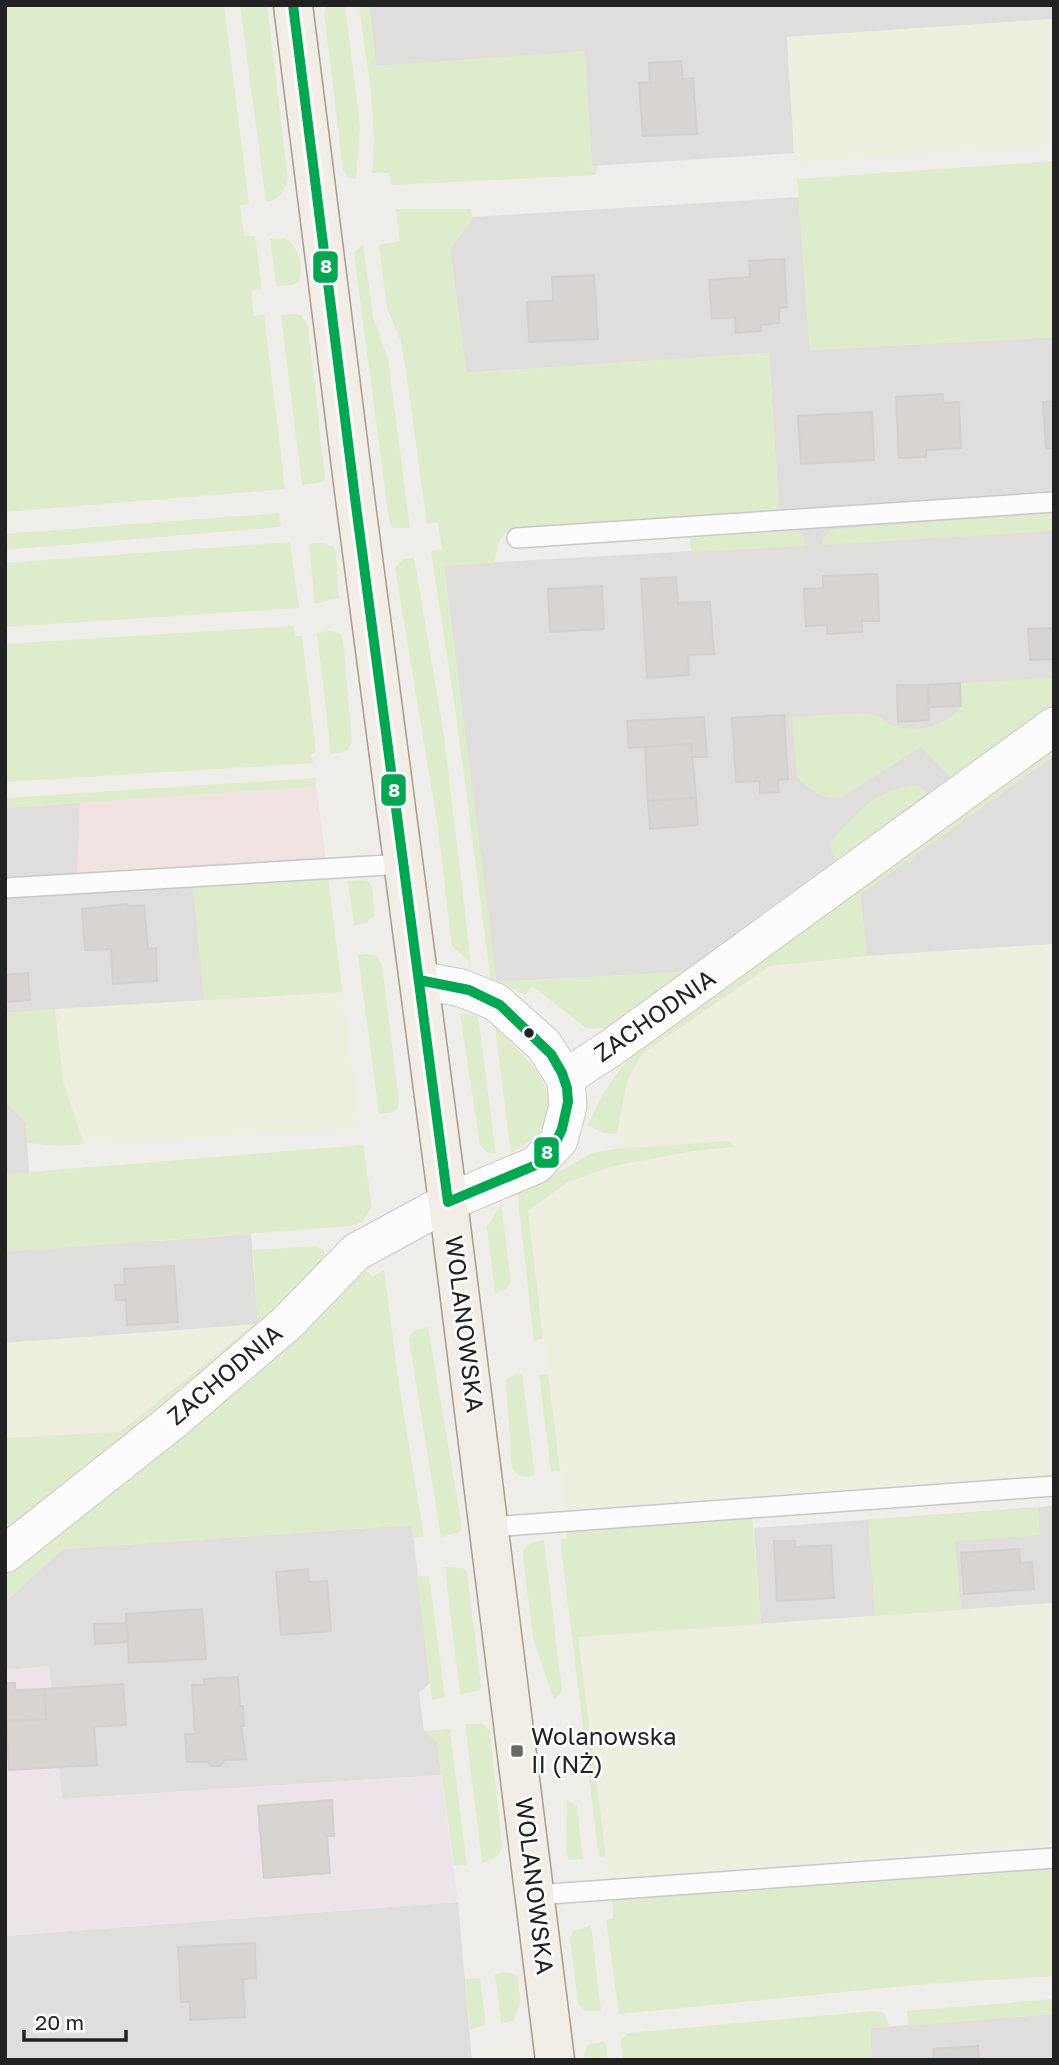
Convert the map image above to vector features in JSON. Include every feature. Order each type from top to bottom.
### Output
[{"type":"main road","name":"WOLANOWSKA","points":[[293,5],[448,1202],[555,2060]]},
{"type":"street","name":"ZACHODNIA","points":[[5,1554],[174,1419],[288,1323],[356,1252],[448,1202],[536,1166],[559,1140],[568,1106],[565,1078],[685,996],[1054,726]]},
{"type":"street","points":[[419,980],[461,988],[496,1002],[544,1045],[565,1078]]},
{"type":"lane","points":[[517,538],[1054,502]]},
{"type":"lane","points":[[5,888],[404,864]]},
{"type":"lane","points":[[489,1527],[1054,1486]]},
{"type":"lane","points":[[535,1895],[1054,1858]]},
{"type":"shaded area","points":[[369,5],[1054,5],[1054,19],[787,37],[794,153],[592,166],[584,52],[376,66]]},
{"type":"shaded area","points":[[799,197],[810,350],[1054,337],[1054,944],[867,956],[860,895],[836,861],[685,972],[496,982],[444,565],[781,546],[769,353],[466,373],[450,249],[473,217]]},
{"type":"shaded area","points":[[316,786],[342,992],[5,1013],[5,808]]},
{"type":"shaded area","points":[[316,786],[325,857],[77,873],[80,802]]},
{"type":"shaded area","points":[[5,1101],[26,1123],[29,1172],[152,1163],[157,1241],[251,1234],[258,1324],[5,1343]]},
{"type":"shaded area","points":[[1054,1506],[1054,1603],[761,1624],[754,1528]]},
{"type":"shaded area","points":[[412,1525],[430,1683],[419,1693],[424,1731],[437,1741],[441,1775],[62,1799],[49,1667],[5,1670],[5,1602],[62,1549]]},
{"type":"shaded area","points":[[49,1666],[62,1799],[441,1775],[458,1902],[5,1936],[5,1670]]},
{"type":"shaded area","points":[[458,1902],[472,2060],[5,2060],[5,1936]]},
{"type":"shaded area","points":[[1054,2014],[1054,2060],[872,2060],[870,2028]]},
{"type":"green space","points":[[5,5],[224,5],[249,204],[240,206],[244,236],[255,236],[262,289],[251,291],[254,316],[264,314],[285,489],[5,512]]},
{"type":"green space","points":[[240,5],[267,5],[288,179],[281,194],[266,202]]},
{"type":"green space","points":[[327,5],[345,5],[360,127],[356,179],[348,177],[343,169],[324,13]]},
{"type":"green space","points":[[359,5],[369,5],[376,66],[585,51],[592,166],[597,166],[596,175],[391,185],[389,173],[372,173],[372,110]]},
{"type":"green space","points":[[1054,19],[1054,145],[795,163],[787,37]]},
{"type":"green space","points":[[1054,161],[1054,337],[810,350],[797,179]]},
{"type":"green space","points":[[396,209],[470,209],[473,217],[450,249],[467,373],[769,353],[779,510],[521,527],[508,532],[501,539],[494,563],[444,566],[497,982],[685,972],[804,884],[806,892],[606,1036],[602,1028],[585,1027],[532,986],[525,995],[506,985],[491,982],[456,714],[431,551],[442,549],[438,522],[427,524],[401,341],[387,308],[379,245],[400,241]]},
{"type":"green space","points":[[284,238],[297,251],[300,263],[299,282],[276,286],[270,239]]},
{"type":"green space","points":[[363,244],[373,317],[388,359],[410,528],[393,528],[389,520],[354,253]]},
{"type":"green space","points":[[281,315],[301,315],[308,326],[325,478],[323,482],[302,485]]},
{"type":"green space","points":[[279,513],[281,527],[5,550],[5,534]]},
{"type":"green space","points":[[1054,513],[1054,531],[822,545],[826,534],[836,529]]},
{"type":"green space","points":[[798,530],[804,536],[805,546],[691,552],[690,538]]},
{"type":"green space","points":[[290,542],[299,608],[5,627],[5,563]]},
{"type":"green space","points":[[309,544],[333,546],[336,551],[339,598],[315,604]]},
{"type":"green space","points":[[414,557],[444,736],[471,963],[452,946],[437,821],[395,568],[402,560]]},
{"type":"green space","points":[[294,626],[295,636],[302,636],[316,752],[311,754],[313,763],[5,782],[5,644]]},
{"type":"green space","points":[[317,633],[339,633],[343,638],[352,742],[347,751],[331,754]]},
{"type":"green space","points":[[1054,678],[1054,710],[955,782],[921,747],[842,797],[817,793],[797,777],[792,717],[869,714],[897,727],[918,729],[938,724],[955,714],[961,706],[960,683]]},
{"type":"green space","points":[[1048,750],[1054,756],[860,895],[867,956],[770,966],[642,1054],[627,1081],[617,1134],[603,1133],[588,1125],[613,1079],[647,1041]]},
{"type":"green space","points":[[316,778],[316,786],[5,808],[5,798]]},
{"type":"green space","points":[[918,786],[928,792],[836,861],[830,849],[831,841],[848,823],[885,793]]},
{"type":"green space","points":[[328,879],[342,992],[204,1000],[193,887]]},
{"type":"green space","points":[[348,881],[368,881],[372,887],[375,915],[366,923],[354,926]]},
{"type":"green space","points":[[1054,944],[1054,1478],[566,1510],[528,1211],[568,1182],[613,1166],[627,1081],[642,1054],[770,966],[867,956]]},
{"type":"green space","points":[[358,955],[377,956],[382,965],[399,1102],[398,1108],[393,1112],[379,1114]]},
{"type":"green space","points":[[342,992],[361,1128],[84,1144],[63,1081],[55,1009]]},
{"type":"green space","points":[[55,1009],[63,1081],[84,1144],[60,1146],[27,1143],[26,1123],[5,1101],[5,1013]]},
{"type":"green space","points":[[460,1014],[478,1016],[496,1154],[487,1152],[480,1145]]},
{"type":"green space","points":[[495,1027],[538,1074],[546,1090],[549,1106],[545,1122],[533,1138],[511,1153]]},
{"type":"green space","points":[[730,1141],[734,1147],[693,1151],[613,1166],[568,1182],[528,1211],[543,1338],[534,1341],[517,1190],[557,1173],[592,1153]]},
{"type":"green space","points":[[363,1145],[372,1207],[362,1222],[352,1226],[6,1252],[5,1174]]},
{"type":"green space","points":[[501,1204],[511,1282],[507,1288],[495,1293],[487,1227]]},
{"type":"green space","points":[[315,1246],[324,1250],[325,1260],[291,1303],[5,1536],[5,1438],[120,1432],[253,1325],[258,1324],[253,1250]]},
{"type":"green space","points":[[384,1270],[400,1391],[424,1537],[413,1538],[411,1525],[63,1549],[5,1602],[5,1567],[350,1278],[368,1271],[372,1277]]},
{"type":"green space","points":[[253,1325],[120,1432],[5,1438],[5,1343]]},
{"type":"green space","points":[[428,1327],[462,1527],[460,1532],[441,1537],[409,1340],[414,1332]]},
{"type":"green space","points":[[515,1374],[522,1374],[535,1475],[528,1477],[519,1475],[512,1467],[506,1380]]},
{"type":"green space","points":[[548,1374],[560,1471],[551,1472],[539,1375]]},
{"type":"green space","points":[[1038,1508],[1040,1535],[955,1541],[961,1610],[875,1616],[868,1520]]},
{"type":"green space","points":[[752,1516],[761,1624],[578,1637],[606,1856],[599,1857],[560,1540],[567,1538],[566,1530]]},
{"type":"green space","points":[[544,1540],[562,1691],[554,1700],[533,1638],[523,1556],[527,1546]]},
{"type":"green space","points":[[445,1567],[463,1568],[467,1572],[481,1685],[480,1690],[460,1695]]},
{"type":"green space","points":[[417,1576],[429,1576],[445,1697],[432,1700]]},
{"type":"green space","points":[[1054,1603],[1054,1844],[609,1880],[578,1637]]},
{"type":"green space","points":[[465,1724],[483,1724],[490,1731],[502,1846],[495,1858],[482,1863]]},
{"type":"green space","points":[[450,1729],[467,1865],[454,1866],[437,1742],[424,1731]]},
{"type":"green space","points":[[567,1800],[577,1806],[583,1859],[569,1860],[566,1852]]},
{"type":"green space","points":[[1054,1868],[1054,1976],[927,1984],[619,2014],[606,1920],[613,1918],[612,1899]]},
{"type":"green space","points":[[591,1925],[601,2011],[585,2011],[578,2003],[570,1939],[573,1931]]},
{"type":"green space","points":[[507,1972],[517,1976],[521,2002],[514,2020],[501,2024],[495,1974]]},
{"type":"green space","points":[[480,1978],[486,2024],[470,2030],[465,1979]]},
{"type":"green space","points":[[1054,1999],[1054,2014],[908,2026],[907,2011]]},
{"type":"green space","points":[[874,2011],[884,2013],[890,2027],[870,2028],[872,2060],[623,2060],[621,2040],[628,2033]]},
{"type":"green space","points":[[605,2041],[608,2060],[585,2060],[584,2054],[588,2045]]},
{"type":"building","points":[[681,61],[683,79],[693,78],[697,134],[643,136],[639,83],[650,82],[649,63]]},
{"type":"building","points":[[784,259],[787,307],[779,308],[779,323],[761,325],[761,331],[736,333],[735,317],[712,319],[709,280],[750,277],[749,261]]},
{"type":"building","points":[[594,275],[598,339],[529,342],[527,302],[553,301],[552,277]]},
{"type":"building","points":[[943,394],[943,403],[959,402],[961,448],[926,450],[926,457],[899,458],[896,397]]},
{"type":"building","points":[[1054,401],[1054,448],[1046,449],[1043,402]]},
{"type":"building","points":[[872,412],[874,460],[801,464],[798,416]]},
{"type":"building","points":[[877,574],[879,621],[862,621],[862,632],[827,634],[827,625],[806,626],[804,589],[823,588],[823,576]]},
{"type":"building","points":[[676,577],[678,603],[710,602],[714,654],[688,655],[689,675],[647,678],[641,579]]},
{"type":"building","points":[[602,586],[604,629],[550,632],[548,589]]},
{"type":"building","points":[[1054,628],[1054,659],[1030,660],[1028,629]]},
{"type":"building","points":[[960,683],[961,706],[930,707],[928,685]]},
{"type":"building","points":[[897,685],[928,685],[929,720],[898,722]]},
{"type":"building","points":[[784,715],[788,779],[778,780],[779,792],[760,793],[760,781],[736,782],[732,718]]},
{"type":"building","points":[[704,717],[707,757],[692,757],[691,744],[629,748],[627,721]]},
{"type":"building","points":[[691,744],[696,798],[648,801],[645,747]]},
{"type":"building","points":[[696,798],[698,825],[650,829],[648,801]]},
{"type":"building","points":[[144,905],[148,949],[156,948],[157,981],[113,984],[111,949],[85,950],[82,909]]},
{"type":"building","points":[[28,973],[30,1000],[5,1002],[5,975]]},
{"type":"building","points":[[174,1266],[178,1322],[127,1325],[126,1300],[116,1300],[115,1285],[125,1285],[124,1269]]},
{"type":"building","points":[[774,1541],[795,1541],[795,1547],[831,1545],[834,1598],[777,1601]]},
{"type":"building","points":[[1019,1549],[1020,1563],[1032,1562],[1034,1589],[964,1594],[961,1553]]},
{"type":"building","points":[[308,1569],[309,1582],[327,1581],[331,1631],[281,1635],[276,1572]]},
{"type":"building","points":[[202,1609],[206,1659],[129,1663],[126,1614]]},
{"type":"building","points":[[126,1623],[128,1642],[95,1644],[94,1624]]},
{"type":"building","points":[[238,1677],[240,1706],[243,1706],[244,1726],[241,1726],[246,1759],[225,1760],[220,1766],[212,1766],[207,1762],[187,1762],[185,1734],[195,1734],[192,1685],[205,1685],[204,1679]]},
{"type":"building","points":[[5,1683],[15,1683],[15,1690],[45,1689],[46,1719],[6,1721],[5,1729]]},
{"type":"building","points":[[123,1684],[126,1725],[94,1727],[97,1765],[9,1770],[6,1721],[46,1719],[45,1689]]},
{"type":"building","points":[[332,1800],[334,1836],[327,1836],[330,1873],[264,1878],[258,1806]]},
{"type":"building","points":[[255,1943],[256,1978],[243,1979],[245,2017],[190,2020],[190,2002],[181,2002],[178,1947]]},
{"type":"building","points":[[978,2046],[979,2060],[934,2060],[933,2049]]},
{"type":"transit line","name":"8","points":[[293,5],[355,498],[448,1202],[536,1165],[556,1142],[562,1129],[568,1102],[567,1088],[551,1054],[500,1005],[469,990],[419,980]]},
{"type":"place","name":"Wolanowska II (NŻ)","points":[[517,1751]]}]
